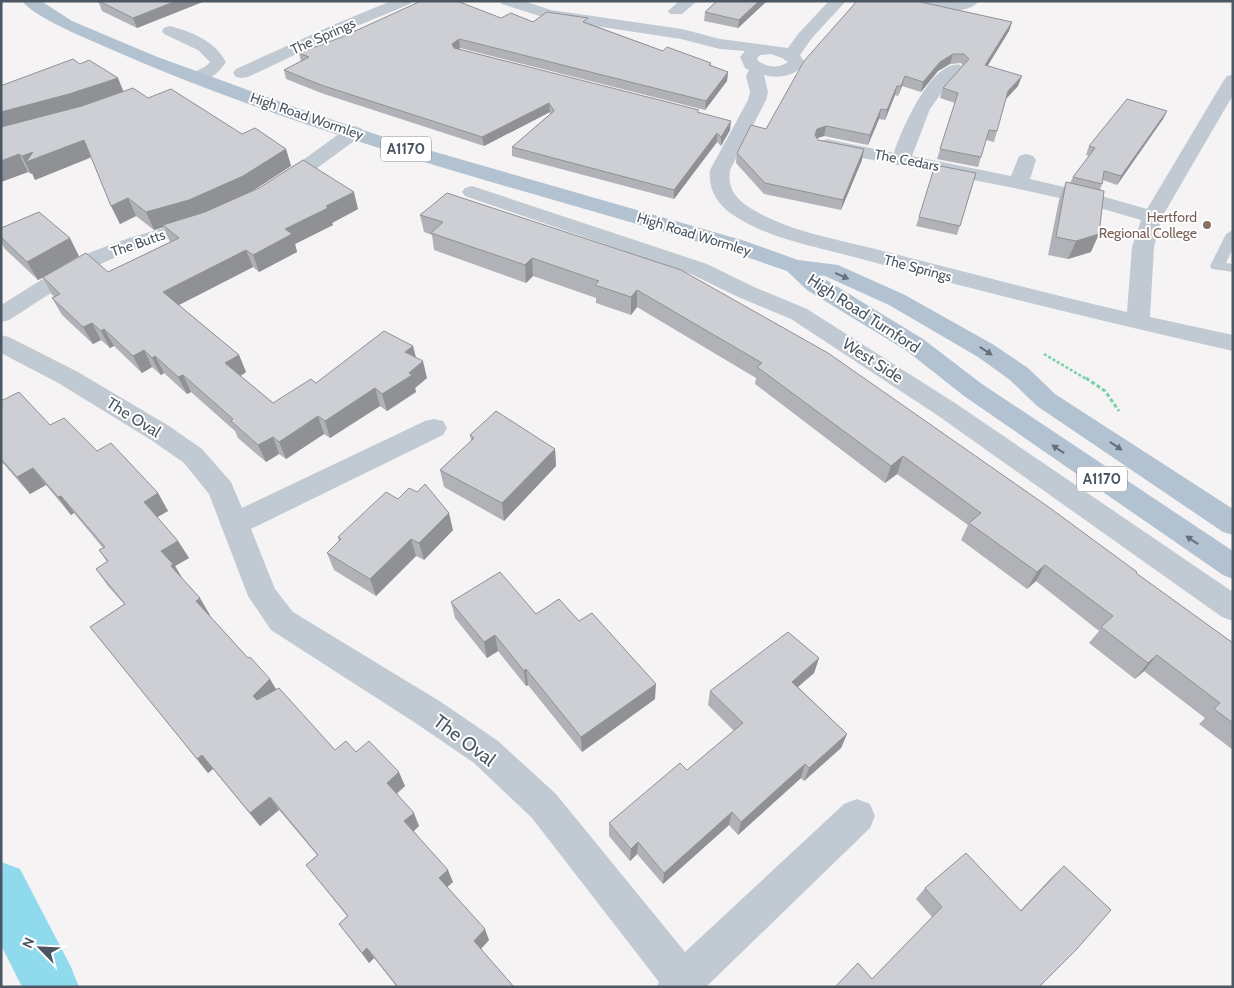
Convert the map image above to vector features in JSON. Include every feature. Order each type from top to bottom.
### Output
[{"type":"main road","name":"High Road Wormley","points":[[30,1],[66,24],[149,60],[383,143],[737,246],[794,266]]},
{"type":"main road","name":"High Road Turnford","points":[[794,266],[815,285],[915,345],[946,367],[972,390],[1233,567]]},
{"type":"main road","name":"High Road Turnford","points":[[794,266],[830,270],[914,309],[986,351],[1020,374],[1046,400],[1233,524]]},
{"type":"main road","points":[[972,390],[989,384],[1005,386],[1046,400]]},
{"type":"street","name":"The Springs","points":[[242,73],[338,28],[405,1]]},
{"type":"street","points":[[507,1],[549,14],[682,34],[720,44],[736,54],[759,56],[804,37]]},
{"type":"street","points":[[676,12],[689,1]]},
{"type":"street","name":"The Springs","points":[[838,1],[804,37],[802,43],[769,88],[759,92],[738,124],[720,170],[719,185],[731,203],[754,218],[807,237],[945,276],[1233,344]]},
{"type":"street","points":[[915,1],[947,6],[962,6],[971,1]]},
{"type":"street","points":[[170,31],[204,45],[215,54],[218,62],[213,70],[196,78]]},
{"type":"street","points":[[759,56],[769,71],[788,63]]},
{"type":"street","name":"The Springs","points":[[759,56],[754,76],[759,92]]},
{"type":"street","points":[[902,158],[909,135],[922,106],[940,82],[955,69]]},
{"type":"street","points":[[1138,322],[1143,247],[1152,217],[1233,80]]},
{"type":"street","points":[[264,195],[286,182],[354,132]]},
{"type":"street","name":"The Cedars","points":[[824,144],[902,158],[1070,193],[1152,217]]},
{"type":"street","points":[[1019,183],[1026,160]]},
{"type":"street","name":"West Side","points":[[472,192],[699,269],[746,292],[799,314],[946,409],[1233,608]]},
{"type":"street","name":"The Butts","points":[[1,316],[51,283],[100,256],[219,216]]},
{"type":"street","name":"The Oval","points":[[1,343],[109,402],[160,433],[193,456],[221,488],[263,596],[282,621],[422,708],[486,752],[544,806],[680,984],[858,816]]},
{"type":"street","points":[[946,409],[972,390]]},
{"type":"street","points":[[235,524],[434,428]]},
{"type":"lane","points":[[1233,234],[1217,266],[1233,268]]},
{"type":"building","points":[[99,1],[176,1],[133,18]]},
{"type":"building","points":[[421,1],[457,1],[501,18],[511,13],[533,22],[547,12],[588,18],[583,22],[663,51],[667,47],[711,63],[709,65],[728,72],[706,101],[459,39],[452,44],[454,48],[699,110],[697,112],[731,121],[721,137],[717,133],[674,190],[512,147],[554,111],[549,103],[482,137],[321,85],[284,70],[309,57],[299,53],[342,37]]},
{"type":"building","points":[[717,1],[759,1],[739,20],[705,12]]},
{"type":"building","points":[[857,1],[916,1],[1012,22],[985,65],[1022,76],[1008,91],[997,131],[989,130],[981,157],[940,149],[958,93],[943,88],[969,59],[964,54],[953,54],[940,62],[923,82],[905,76],[901,86],[897,86],[887,110],[881,109],[870,135],[826,126],[817,129],[815,135],[818,140],[864,149],[843,200],[765,183],[737,153],[751,125],[766,129],[804,61]]},
{"type":"building","points":[[73,59],[80,64],[89,60],[118,78],[69,94],[1,112],[1,84],[3,85]]},
{"type":"building","points":[[133,88],[148,98],[171,89],[242,134],[255,128],[286,149],[243,176],[189,200],[146,212],[128,198],[111,206],[84,140],[26,162],[33,152],[22,156],[19,154],[1,161],[1,127],[82,106]]},
{"type":"building","points":[[1127,99],[1167,111],[1121,176],[1104,171],[1102,184],[1073,177],[1095,148],[1089,146]]},
{"type":"building","points":[[303,160],[354,192],[326,206],[328,208],[285,229],[292,234],[253,255],[246,250],[163,292],[239,355],[225,363],[273,403],[311,379],[316,383],[384,331],[413,346],[405,352],[423,361],[409,373],[412,375],[382,394],[375,388],[325,421],[318,416],[279,442],[273,437],[258,445],[231,421],[233,419],[183,375],[178,377],[155,356],[152,358],[144,350],[133,356],[104,329],[101,331],[92,323],[83,327],[52,298],[60,294],[43,277],[86,253],[108,272],[179,238],[163,225],[205,212],[259,188]]},
{"type":"building","points":[[935,165],[976,173],[960,226],[919,217]]},
{"type":"building","points":[[1066,182],[1104,191],[1099,234],[1076,241],[1056,237]]},
{"type":"building","points":[[447,193],[681,270],[828,353],[1050,508],[1233,643],[1233,723],[1214,709],[1220,703],[1157,655],[1148,663],[1101,627],[1113,616],[1045,565],[1037,572],[969,523],[981,513],[903,456],[891,466],[757,367],[762,363],[637,290],[631,297],[595,285],[599,281],[532,258],[525,265],[431,233],[443,222],[420,215]]},
{"type":"building","points":[[39,212],[70,238],[27,262],[1,237],[1,228]]},
{"type":"building","points":[[19,392],[50,425],[64,418],[97,451],[111,443],[158,493],[144,502],[178,541],[161,551],[173,564],[171,566],[200,598],[196,601],[248,658],[250,657],[270,679],[253,696],[257,700],[279,688],[335,750],[346,741],[356,752],[369,741],[399,772],[387,783],[414,813],[404,821],[448,870],[439,878],[485,929],[474,941],[514,987],[398,987],[367,948],[362,953],[339,924],[348,916],[306,865],[318,855],[270,797],[250,813],[202,755],[197,759],[90,627],[125,604],[96,569],[108,561],[99,550],[105,547],[61,496],[58,497],[33,468],[17,477],[1,459],[1,399],[3,400]]},
{"type":"building","points":[[496,411],[555,449],[502,503],[440,470],[474,438],[470,435]]},
{"type":"building","points":[[425,484],[449,513],[419,543],[411,539],[370,579],[327,553],[341,539],[338,537],[386,492],[398,499],[409,488],[417,492]]},
{"type":"building","points":[[500,572],[536,614],[559,599],[579,621],[592,613],[656,684],[581,737],[526,669],[524,671],[495,635],[484,642],[451,602]]},
{"type":"building","points":[[788,632],[819,658],[792,682],[847,734],[809,768],[805,764],[741,822],[732,812],[664,873],[638,842],[631,849],[609,823],[680,763],[687,770],[743,723],[710,691]]},
{"type":"building","points":[[966,853],[1021,911],[1064,866],[1111,910],[1076,950],[1039,987],[835,987],[858,963],[872,979],[942,907],[925,888]]},
{"type":"waterway","points":[[1,888],[51,987]]},
{"type":"place","name":"Hertford Regional College","points":[[1207,225]]}]
